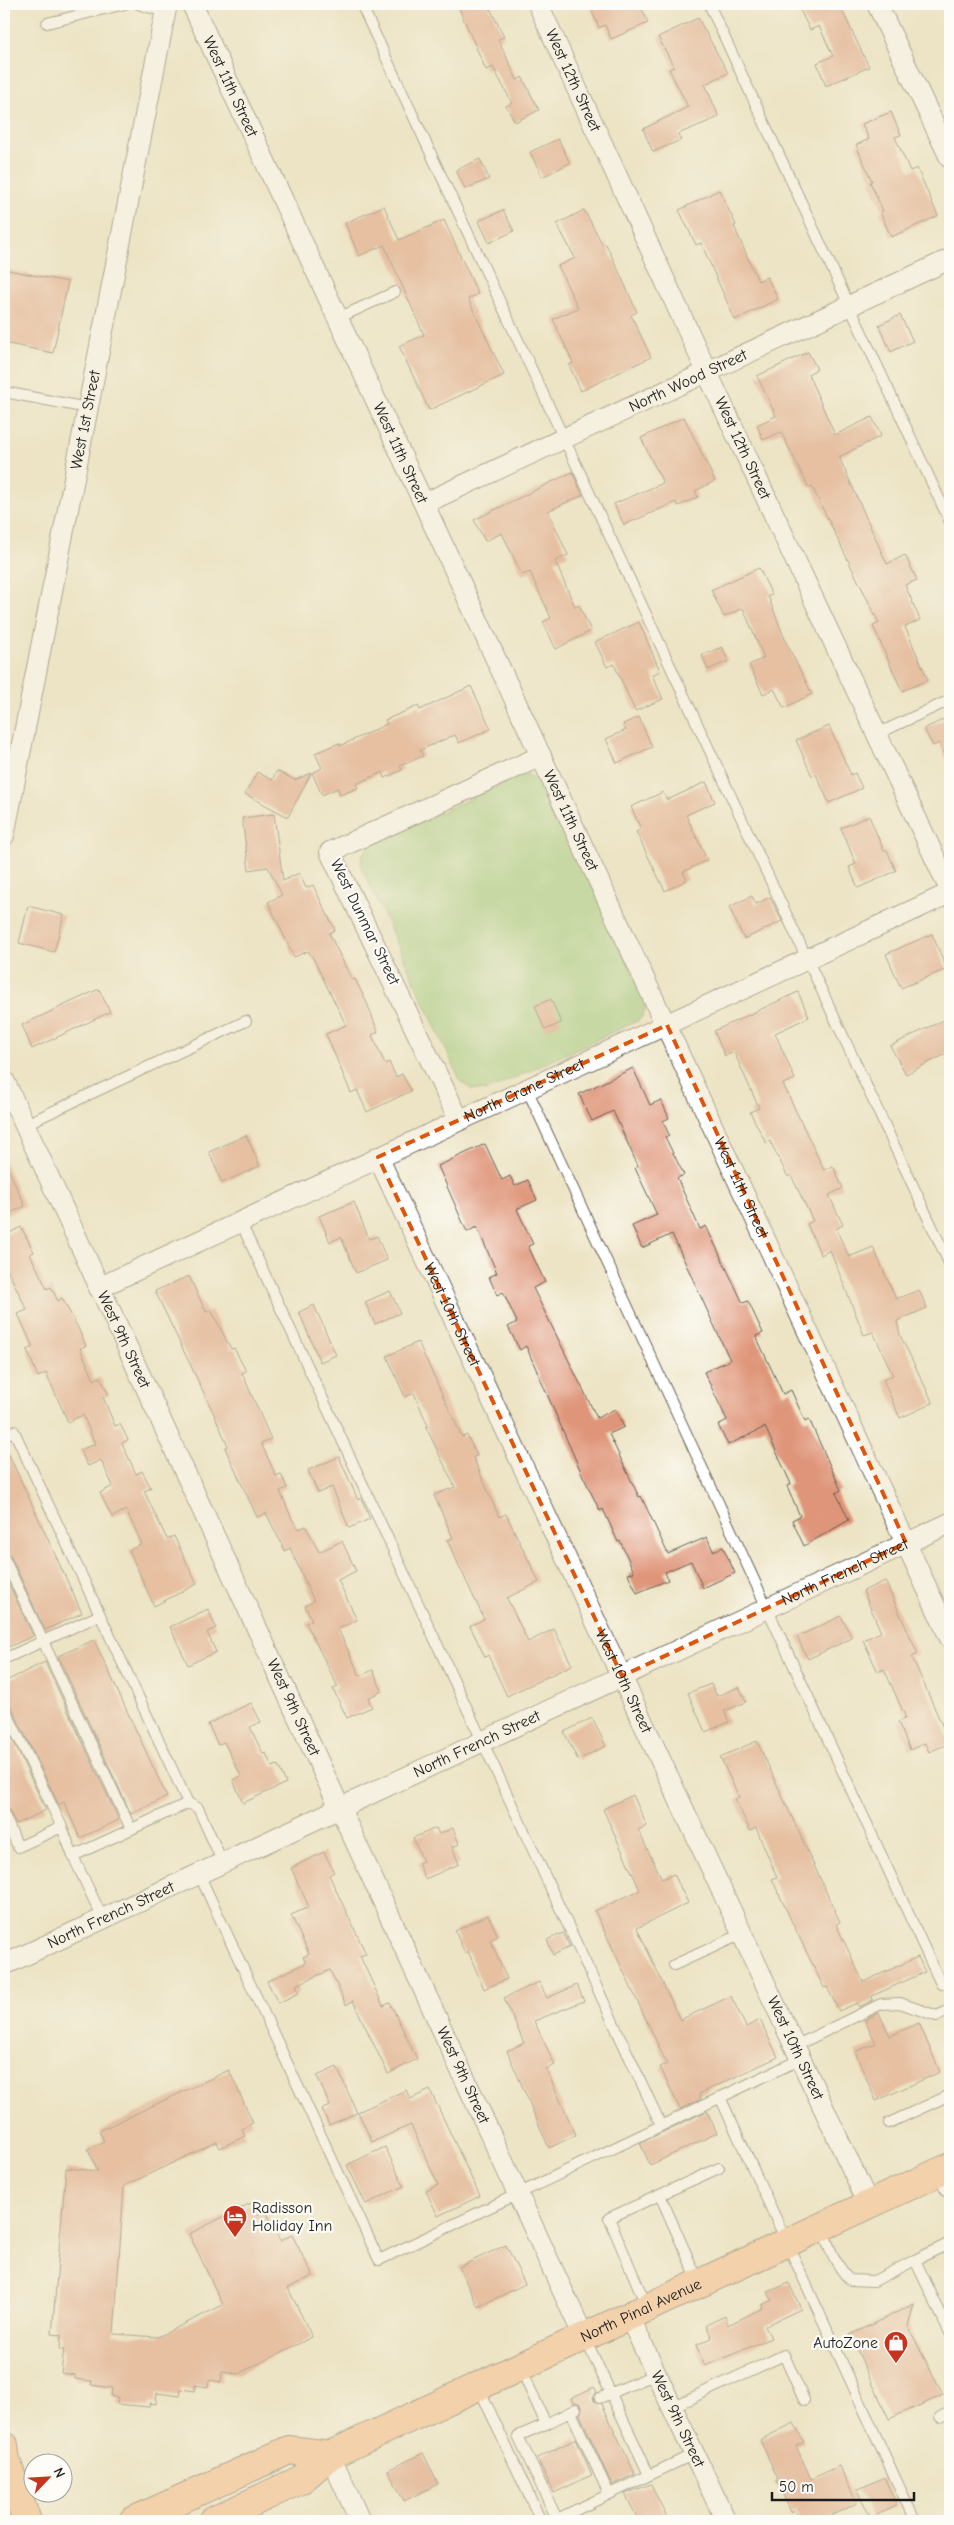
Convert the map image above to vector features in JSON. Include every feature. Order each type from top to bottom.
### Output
[{"type":"main road","name":"North Pinal Avenue","points":[[213,2521],[302,2479],[330,2454],[583,2335],[700,2284],[869,2205],[947,2175]]},
{"type":"main road","points":[[4,2445],[9,2469],[27,2521]]},
{"type":"main road","points":[[133,2521],[289,2450],[330,2454]]},
{"type":"street","name":"West 11th Street","points":[[192,4],[950,1638]]},
{"type":"street","name":"West 12th Street","points":[[538,4],[707,372],[950,892]]},
{"type":"street","points":[[877,4],[950,158]]},
{"type":"street","name":"West 1st Street","points":[[4,836],[166,8]]},
{"type":"street","name":"North Wood Street","points":[[425,503],[950,259]]},
{"type":"street","name":"West Dunmar Street","points":[[459,1120],[330,852],[540,756]]},
{"type":"street","name":"North Crane Street","points":[[98,1288],[459,1120],[808,961],[950,892]]},
{"type":"street","name":"West 9th Street","points":[[4,1080],[98,1288],[583,2335]]},
{"type":"street","name":"West 10th Street","points":[[378,1158],[869,2205]]},
{"type":"street","name":"North French Street","points":[[4,1965],[950,1523]]},
{"type":"street","name":"West 9th Street","points":[[638,2312],[656,2374],[726,2521]]},
{"type":"street","points":[[330,2454],[360,2521]]},
{"type":"lane","points":[[47,23],[126,4]]},
{"type":"lane","points":[[138,4],[166,8]]},
{"type":"lane","points":[[361,4],[950,1265]]},
{"type":"lane","points":[[709,4],[950,522]]},
{"type":"lane","points":[[338,318],[395,292]]},
{"type":"lane","points":[[4,392],[88,408]]},
{"type":"lane","points":[[877,734],[950,700]]},
{"type":"lane","points":[[24,1126],[246,1021]]},
{"type":"lane","points":[[527,1089],[942,1984]]},
{"type":"lane","points":[[240,1221],[661,2125]]},
{"type":"lane","points":[[4,1436],[14,1431],[188,1803],[198,1808],[224,1862]]},
{"type":"lane","points":[[4,1558],[130,1829]]},
{"type":"lane","points":[[4,1659],[100,1615]]},
{"type":"lane","points":[[4,1707],[62,1827],[73,1856],[103,1919]]},
{"type":"lane","points":[[73,1856],[188,1803]]},
{"type":"lane","points":[[4,1815],[18,1846],[62,1827]]},
{"type":"lane","points":[[199,1874],[379,2260],[720,2097],[881,2004],[900,2003],[938,2016],[950,2010]]},
{"type":"lane","points":[[674,1966],[742,1934]]},
{"type":"lane","points":[[889,2123],[950,2095]]},
{"type":"lane","points":[[720,2097],[916,2521]]},
{"type":"lane","points":[[638,2312],[609,2218],[718,2168]]},
{"type":"lane","points":[[660,2195],[700,2284]]},
{"type":"lane","points":[[822,2227],[830,2253],[838,2268],[850,2280],[874,2281],[950,2243]]},
{"type":"lane","points":[[915,2260],[950,2333]]},
{"type":"lane","points":[[583,2335],[649,2475]]},
{"type":"lane","points":[[672,2407],[784,2355],[804,2400]]},
{"type":"lane","points":[[519,2365],[546,2424]]},
{"type":"lane","points":[[600,2398],[656,2374]]},
{"type":"lane","points":[[478,2385],[542,2521]]},
{"type":"lane","points":[[609,2494],[574,2411],[518,2436],[557,2520],[694,2454]]},
{"type":"lane","points":[[940,2416],[950,2412]]},
{"type":"highlighted area","points":[[667,1025],[906,1543],[622,1676],[378,1157]]},
{"type":"green space","points":[[524,774],[544,781],[646,1002],[644,1013],[639,1020],[486,1091],[471,1089],[461,1082],[361,866],[362,856],[370,844]]},
{"type":"building","points":[[457,4],[488,4],[504,37],[498,39],[517,80],[522,77],[539,110],[515,122],[506,106],[512,103],[493,67],[486,70]]},
{"type":"building","points":[[604,4],[640,4],[648,23],[611,39],[605,25],[599,28],[591,9]]},
{"type":"building","points":[[813,4],[839,4],[869,67],[826,86],[817,63],[833,56],[819,26],[810,30],[800,10]]},
{"type":"building","points":[[698,18],[728,73],[705,84],[719,117],[678,134],[681,140],[653,152],[643,129],[688,107],[669,69],[674,67],[658,37]]},
{"type":"building","points":[[891,112],[901,135],[895,137],[910,171],[917,168],[938,216],[891,237],[880,212],[883,211],[870,182],[872,181],[856,145],[869,139],[862,124]]},
{"type":"building","points":[[558,139],[570,163],[542,177],[530,152]]},
{"type":"building","points":[[480,159],[489,179],[465,189],[456,170]]},
{"type":"building","points":[[719,190],[736,225],[734,226],[758,281],[767,277],[778,299],[735,320],[701,243],[696,245],[679,210]]},
{"type":"building","points":[[384,206],[399,240],[444,220],[478,294],[468,299],[504,375],[429,410],[399,346],[424,335],[384,245],[359,256],[345,223]]},
{"type":"building","points":[[503,210],[514,231],[489,243],[479,221]]},
{"type":"building","points":[[584,210],[603,245],[606,244],[620,274],[637,312],[631,315],[651,357],[581,391],[569,365],[573,363],[553,319],[578,308],[558,266],[575,258],[557,224]]},
{"type":"building","points":[[8,270],[68,282],[53,353],[4,343],[4,292]]},
{"type":"building","points":[[900,315],[913,341],[891,352],[879,325]]},
{"type":"building","points":[[808,352],[817,369],[808,374],[835,435],[872,417],[881,436],[839,457],[887,564],[905,555],[917,580],[905,585],[920,620],[905,627],[928,680],[902,691],[873,626],[879,623],[812,487],[809,488],[781,432],[763,440],[757,425],[776,416],[757,376]]},
{"type":"building","points":[[684,417],[715,481],[695,491],[698,497],[678,506],[676,502],[624,525],[614,504],[663,483],[641,438]]},
{"type":"building","points":[[572,472],[583,495],[548,511],[568,555],[555,561],[575,607],[579,605],[591,631],[556,649],[543,622],[551,618],[530,572],[522,575],[502,533],[485,541],[474,520]]},
{"type":"building","points":[[759,568],[772,595],[768,596],[786,642],[812,694],[784,708],[774,689],[763,694],[749,665],[764,658],[743,608],[724,617],[711,590]]},
{"type":"building","points":[[639,622],[660,671],[652,675],[663,699],[635,711],[614,664],[607,667],[595,642]]},
{"type":"building","points":[[722,647],[728,661],[708,670],[702,655]]},
{"type":"building","points":[[471,686],[491,729],[459,743],[455,735],[420,750],[423,756],[400,766],[402,770],[385,778],[383,772],[356,784],[358,788],[340,795],[338,788],[322,795],[312,773],[322,768],[315,753],[339,743],[340,746],[387,724],[385,720],[418,706],[420,710]]},
{"type":"building","points":[[950,716],[950,767],[939,743],[933,746],[924,729]]},
{"type":"building","points":[[639,717],[652,747],[617,763],[606,739],[626,730],[623,724]]},
{"type":"building","points":[[829,726],[851,775],[855,773],[862,788],[829,803],[816,774],[812,776],[796,740]]},
{"type":"building","points":[[277,771],[295,780],[311,773],[288,817],[245,794],[257,772],[272,780]]},
{"type":"building","points":[[706,782],[715,802],[686,815],[707,860],[683,872],[687,880],[665,891],[636,832],[641,829],[631,807],[663,792],[667,800]]},
{"type":"building","points":[[274,814],[283,881],[299,873],[306,888],[313,885],[335,930],[329,933],[352,980],[355,979],[367,1003],[378,1032],[372,1035],[385,1064],[389,1062],[396,1077],[402,1074],[411,1091],[367,1112],[357,1090],[351,1093],[326,1034],[346,1025],[308,951],[294,957],[268,902],[282,895],[268,867],[249,870],[242,818]]},
{"type":"building","points":[[869,816],[884,851],[887,850],[896,871],[858,888],[849,867],[856,864],[841,828]]},
{"type":"building","points":[[752,896],[756,904],[770,897],[782,921],[744,939],[729,907]]},
{"type":"building","points":[[28,906],[64,915],[54,952],[19,943]]},
{"type":"building","points":[[932,934],[947,969],[901,988],[886,954]]},
{"type":"building","points":[[99,989],[110,1012],[32,1049],[22,1025]]},
{"type":"building","points":[[798,992],[809,1017],[775,1033],[795,1079],[783,1084],[824,1170],[833,1166],[843,1188],[829,1195],[843,1225],[836,1229],[849,1257],[873,1247],[896,1299],[919,1290],[927,1308],[897,1321],[900,1335],[933,1403],[900,1418],[883,1380],[893,1375],[873,1332],[864,1335],[830,1250],[821,1255],[807,1224],[813,1221],[791,1175],[788,1177],[770,1141],[766,1143],[750,1112],[759,1108],[734,1052],[725,1056],[714,1031]]},
{"type":"building","points":[[551,999],[561,1023],[545,1030],[535,1006]]},
{"type":"building","points":[[950,1017],[950,1052],[906,1074],[890,1046]]},
{"type":"building","points":[[633,1068],[650,1105],[661,1100],[669,1118],[663,1121],[669,1135],[665,1137],[684,1175],[677,1178],[700,1229],[706,1226],[743,1303],[748,1301],[763,1333],[756,1336],[783,1394],[791,1390],[805,1421],[809,1419],[841,1490],[836,1493],[849,1520],[804,1546],[792,1520],[800,1516],[787,1486],[791,1484],[765,1427],[728,1445],[718,1425],[727,1420],[704,1372],[730,1360],[672,1234],[642,1248],[632,1226],[657,1215],[635,1168],[638,1166],[613,1111],[592,1121],[579,1094]]},
{"type":"building","points":[[246,1135],[260,1166],[222,1183],[209,1152]]},
{"type":"building","points":[[485,1144],[502,1180],[510,1176],[515,1186],[528,1180],[537,1200],[517,1209],[533,1244],[528,1246],[545,1282],[533,1288],[597,1418],[615,1409],[624,1427],[609,1434],[668,1554],[707,1537],[713,1551],[723,1547],[735,1573],[703,1588],[691,1561],[665,1572],[668,1580],[637,1593],[628,1574],[634,1572],[620,1541],[618,1542],[603,1509],[600,1511],[581,1472],[526,1346],[520,1350],[508,1327],[517,1322],[503,1292],[497,1295],[489,1277],[497,1273],[477,1227],[467,1232],[438,1166]]},
{"type":"building","points":[[4,1160],[25,1206],[4,1216]]},
{"type":"building","points":[[354,1202],[369,1239],[377,1236],[387,1260],[356,1273],[341,1237],[330,1242],[319,1216]]},
{"type":"building","points":[[21,1227],[34,1252],[30,1254],[47,1289],[51,1287],[58,1301],[62,1298],[78,1328],[86,1346],[80,1348],[94,1380],[100,1377],[109,1395],[103,1397],[115,1426],[120,1424],[128,1440],[122,1443],[136,1474],[142,1471],[151,1488],[144,1491],[167,1539],[174,1536],[197,1584],[154,1606],[129,1550],[142,1544],[126,1510],[112,1517],[100,1493],[113,1486],[101,1460],[88,1466],[80,1450],[95,1444],[83,1415],[68,1422],[46,1373],[38,1377],[27,1350],[33,1347],[18,1314],[27,1310],[4,1263],[4,1236]]},
{"type":"building","points":[[189,1276],[206,1312],[211,1310],[231,1349],[234,1348],[246,1371],[242,1373],[271,1439],[261,1443],[276,1476],[281,1474],[287,1488],[280,1491],[292,1519],[299,1529],[306,1526],[319,1552],[342,1541],[356,1571],[338,1580],[357,1620],[338,1629],[360,1676],[373,1670],[382,1691],[368,1698],[372,1707],[347,1718],[333,1689],[338,1687],[306,1623],[312,1620],[305,1606],[314,1601],[290,1548],[285,1551],[266,1513],[257,1517],[225,1448],[228,1446],[213,1412],[155,1291]]},
{"type":"building","points":[[390,1291],[400,1313],[375,1324],[365,1302]]},
{"type":"building","points":[[314,1305],[336,1355],[320,1362],[299,1312]]},
{"type":"building","points":[[418,1342],[462,1437],[467,1435],[477,1456],[473,1457],[499,1517],[506,1514],[539,1582],[507,1598],[528,1642],[554,1629],[572,1665],[507,1696],[488,1655],[485,1657],[470,1626],[484,1619],[447,1540],[453,1538],[434,1495],[455,1487],[426,1427],[428,1426],[414,1393],[405,1397],[387,1356]]},
{"type":"building","points":[[4,1444],[82,1613],[45,1630],[10,1555],[4,1551]]},
{"type":"building","points":[[339,1457],[358,1500],[361,1498],[370,1519],[349,1528],[332,1487],[318,1493],[308,1470]]},
{"type":"building","points":[[4,1574],[33,1636],[4,1649]]},
{"type":"building","points":[[885,1581],[918,1654],[912,1657],[950,1743],[929,1752],[925,1743],[910,1750],[898,1722],[906,1718],[884,1669],[878,1672],[863,1640],[881,1632],[863,1591]]},
{"type":"building","points":[[208,1609],[216,1628],[207,1632],[216,1652],[188,1665],[170,1627]]},
{"type":"building","points":[[841,1616],[852,1638],[808,1659],[797,1637]]},
{"type":"building","points":[[94,1640],[167,1797],[131,1814],[58,1656]]},
{"type":"building","points":[[45,1662],[119,1820],[80,1838],[64,1802],[59,1805],[10,1704],[4,1700],[4,1682]]},
{"type":"building","points":[[711,1684],[717,1696],[739,1687],[746,1702],[724,1711],[729,1722],[705,1732],[688,1693]]},
{"type":"building","points":[[251,1703],[261,1722],[250,1727],[263,1754],[266,1753],[272,1767],[278,1765],[286,1783],[243,1803],[233,1780],[241,1776],[224,1742],[218,1745],[208,1724]]},
{"type":"building","points":[[592,1718],[606,1746],[578,1760],[564,1732]]},
{"type":"building","points":[[4,1722],[46,1810],[16,1824],[4,1800]]},
{"type":"building","points":[[757,1741],[840,1922],[836,1924],[863,1982],[918,1957],[925,1972],[872,1996],[873,2000],[859,2007],[857,2003],[839,2011],[827,1987],[824,1988],[790,1918],[772,1879],[777,1877],[756,1828],[750,1831],[735,1799],[739,1797],[720,1757]]},
{"type":"building","points":[[633,1795],[647,1826],[638,1830],[662,1879],[674,1874],[688,1903],[637,1928],[680,2020],[731,1996],[746,2027],[760,2020],[778,2057],[699,2094],[701,2099],[680,2109],[660,2067],[667,2064],[595,1911],[640,1890],[603,1809]]},
{"type":"building","points":[[436,1828],[439,1834],[453,1828],[459,1844],[452,1847],[459,1864],[425,1879],[418,1863],[423,1861],[413,1838]]},
{"type":"building","points":[[324,1852],[334,1872],[329,1875],[366,1954],[360,1956],[383,2006],[390,2003],[417,2059],[388,2074],[353,2001],[346,2005],[330,1970],[296,1985],[299,1993],[278,2003],[267,1981],[306,1963],[303,1957],[309,1954],[291,1915],[309,1907],[291,1868]]},
{"type":"building","points":[[488,1915],[498,1936],[490,1940],[507,1979],[484,1989],[468,1951],[465,1953],[455,1931]]},
{"type":"building","points":[[563,1933],[570,1947],[553,1955],[547,1940]]},
{"type":"building","points":[[539,1982],[547,1998],[577,1985],[584,2001],[534,2021],[555,2065],[546,2069],[576,2135],[549,2148],[507,2051],[524,2043],[504,1998]]},
{"type":"building","points":[[879,2013],[890,2036],[919,2023],[940,2072],[876,2101],[855,2052],[876,2043],[865,2020]]},
{"type":"building","points":[[337,2067],[357,2113],[329,2125],[322,2109],[330,2106],[317,2076]]},
{"type":"building","name":"Radisson Holiday Inn","points":[[229,2070],[253,2123],[242,2129],[245,2136],[220,2148],[217,2142],[124,2186],[114,2334],[158,2337],[223,2305],[189,2234],[251,2203],[257,2215],[266,2211],[280,2241],[292,2235],[313,2276],[288,2288],[312,2337],[238,2374],[222,2372],[221,2382],[209,2380],[208,2387],[195,2385],[195,2391],[181,2389],[180,2396],[157,2393],[156,2404],[150,2403],[149,2407],[117,2404],[118,2397],[111,2397],[112,2388],[91,2385],[92,2381],[75,2379],[75,2375],[61,2373],[64,2349],[60,2350],[61,2335],[52,2334],[66,2168],[98,2171],[88,2149],[104,2141],[99,2131]]},
{"type":"building","points":[[406,2090],[410,2099],[430,2090],[480,2196],[438,2216],[426,2191],[438,2185],[411,2125],[372,2142],[358,2112]]},
{"type":"building","points":[[707,2111],[717,2133],[650,2165],[640,2143]]},
{"type":"building","points":[[385,2147],[404,2186],[366,2204],[347,2165]]},
{"type":"building","points":[[506,2245],[525,2284],[478,2307],[459,2267]]},
{"type":"building","points":[[789,2283],[801,2309],[765,2326],[771,2338],[705,2366],[696,2345],[712,2338],[706,2325],[725,2316],[728,2325],[763,2308],[762,2305],[772,2300],[768,2292]]},
{"type":"building","points":[[914,2304],[908,2326],[943,2395],[889,2419],[850,2335]]},
{"type":"building","points":[[594,2387],[597,2392],[593,2397],[594,2401],[602,2404],[635,2474],[612,2485],[580,2415],[582,2406],[579,2403],[573,2403],[571,2398]]},
{"type":"building","points":[[794,2423],[804,2442],[796,2446],[811,2479],[839,2466],[857,2503],[832,2515],[835,2521],[800,2521],[795,2510],[791,2512],[776,2480],[778,2479],[760,2440]]},
{"type":"building","points":[[576,2439],[592,2475],[554,2493],[537,2458]]},
{"type":"building","points":[[423,2453],[438,2484],[404,2501],[388,2470]]},
{"type":"building","points":[[884,2477],[897,2505],[871,2518],[857,2490]]},
{"type":"building","points":[[651,2484],[668,2521],[639,2521],[625,2494]]},
{"type":"place","name":"Radisson Holiday Inn","points":[[235,2238]]},
{"type":"place","name":"AutoZone","points":[[896,2364]]}]
